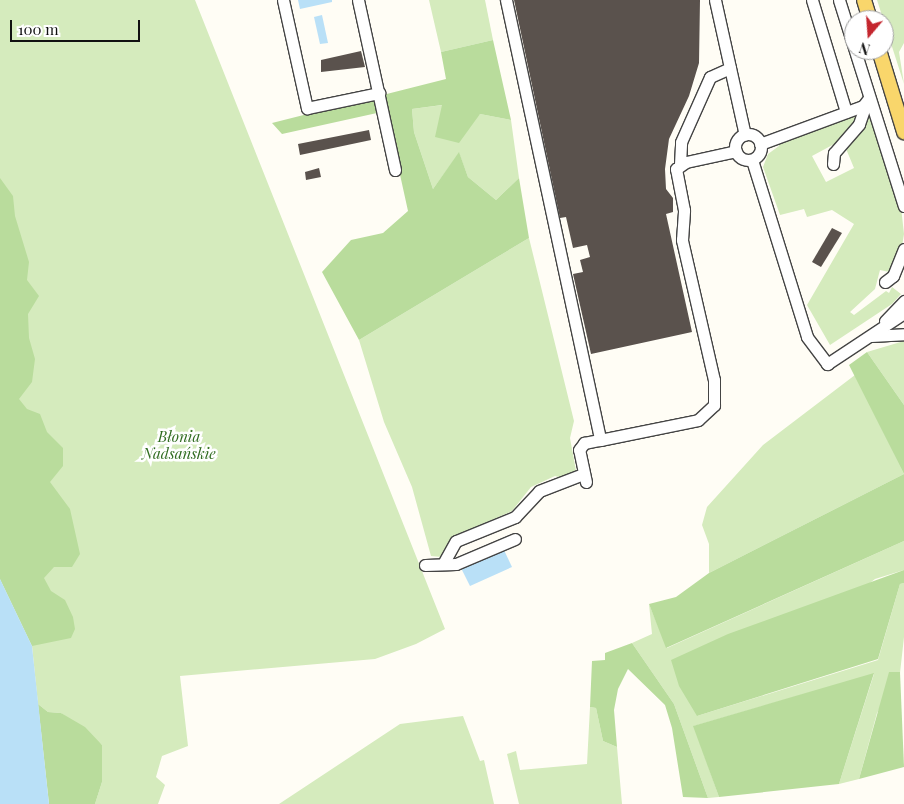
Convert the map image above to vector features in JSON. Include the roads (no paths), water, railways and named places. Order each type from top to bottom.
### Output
[{"type":"main road","points":[[882,60],[904,132]]},
{"type":"street","points":[[283,0],[307,108],[379,93]]},
{"type":"street","points":[[358,0],[394,170]]},
{"type":"street","points":[[506,0],[600,440]]},
{"type":"street","points":[[715,0],[745,135]]},
{"type":"street","points":[[812,0],[846,112]]},
{"type":"street","points":[[839,0],[867,101],[904,206]]},
{"type":"street","points":[[443,564],[456,541],[515,516],[539,491],[585,478],[580,448],[587,442],[698,420],[708,413],[715,402],[714,380],[682,240],[684,210],[676,173],[680,164],[681,142],[710,77],[730,68]]},
{"type":"street","points":[[760,144],[846,112],[867,101]]},
{"type":"street","points":[[833,164],[834,153],[858,124],[867,101]]},
{"type":"street","points":[[745,135],[754,136],[760,144],[758,155],[752,160],[743,159],[736,151],[737,141],[745,135]]},
{"type":"street","points":[[680,164],[736,151]]},
{"type":"street","points":[[752,160],[807,337],[827,364],[869,336],[899,320],[904,313]]},
{"type":"street","points":[[885,282],[893,276],[904,249]]},
{"type":"street","points":[[869,336],[904,301]]},
{"type":"street","points":[[869,336],[904,334]]},
{"type":"street","points":[[425,565],[456,564],[515,539]]},
{"type":"water","points":[[298,0],[332,0],[332,2],[300,9]]},
{"type":"water","points":[[322,15],[328,43],[320,44],[314,17]]},
{"type":"water","points":[[503,548],[512,567],[470,586],[461,568]]},
{"type":"water","points":[[0,579],[32,646],[49,804],[0,804]]},
{"type":"park label","name":"Błonia Nadsańskie","points":[[179,444]]}]
